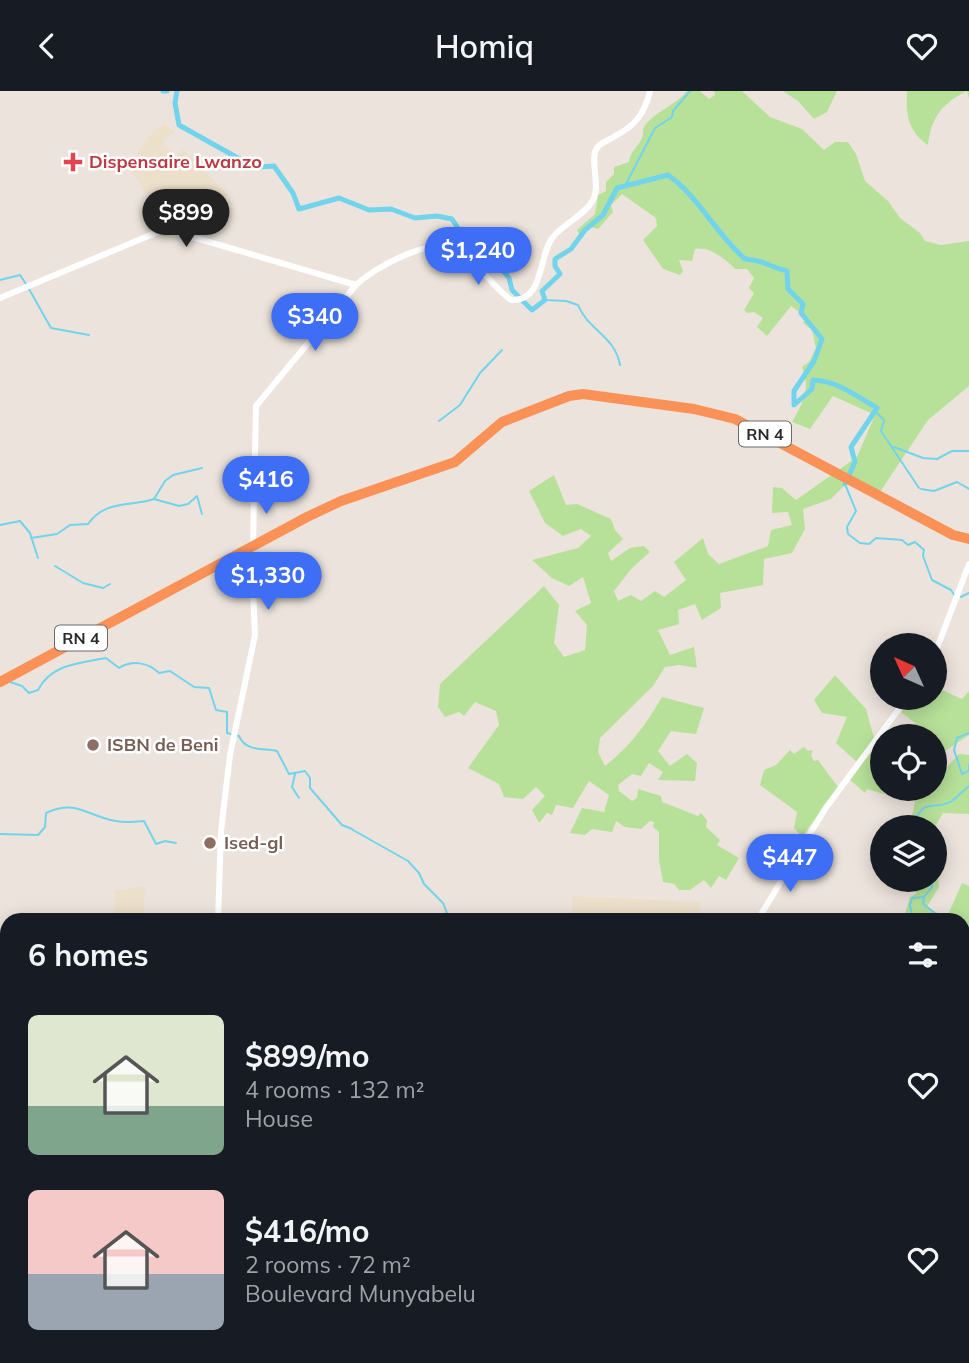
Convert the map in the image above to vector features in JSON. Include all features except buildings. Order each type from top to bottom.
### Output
[{"type":"highway","name":"RN 4","points":[[0,681],[341,501],[455,462],[502,422],[569,396],[583,394],[718,413],[767,435],[953,535],[969,539]]},
{"type":"street","points":[[218,913],[221,831],[234,734],[255,635],[250,549],[256,406],[356,285],[367,274],[395,259],[436,246],[460,251],[507,297],[522,299],[540,276],[549,241],[593,201],[597,173],[593,157],[596,149],[635,124],[646,106],[650,91]]},
{"type":"street","points":[[0,298],[164,229],[356,285]]},
{"type":"street","points":[[943,633],[969,564]]},
{"type":"street","points":[[762,913],[825,809],[897,711]]},
{"type":"shaded area","points":[[163,124],[174,131],[162,144],[177,156],[183,149],[229,195],[166,226],[128,166],[151,134]]},
{"type":"shaded area","points":[[145,886],[143,913],[115,913],[114,891]]},
{"type":"shaded area","points":[[572,896],[701,902],[699,913],[572,913]]},
{"type":"green space","points":[[687,91],[700,91],[709,99],[715,95],[714,91],[742,91],[770,117],[802,129],[824,150],[835,142],[848,142],[856,154],[865,181],[888,201],[900,218],[920,233],[925,241],[941,245],[969,241],[969,386],[928,420],[880,492],[852,478],[831,499],[803,509],[805,529],[792,553],[764,559],[763,585],[720,593],[721,608],[702,620],[695,604],[678,610],[679,624],[658,630],[670,655],[694,647],[697,668],[679,665],[665,667],[653,686],[600,738],[598,752],[605,766],[637,735],[662,697],[704,708],[696,734],[671,731],[658,751],[670,766],[687,754],[697,763],[695,781],[658,780],[663,772],[649,763],[641,776],[632,774],[618,785],[619,791],[632,801],[637,798],[638,789],[661,796],[662,802],[698,816],[701,813],[707,820],[706,827],[720,840],[717,845],[739,858],[726,880],[719,876],[711,888],[704,880],[690,890],[679,890],[674,884],[663,882],[659,860],[659,832],[653,827],[654,822],[650,821],[641,829],[625,827],[616,821],[612,832],[592,829],[585,835],[570,833],[582,808],[604,812],[609,795],[589,781],[573,808],[556,805],[552,815],[547,813],[539,823],[532,810],[545,796],[536,787],[523,799],[504,797],[499,784],[468,768],[499,725],[496,711],[475,702],[464,716],[459,712],[445,717],[438,707],[440,684],[544,586],[559,605],[554,643],[564,657],[585,650],[587,625],[575,611],[591,603],[583,577],[569,586],[552,578],[532,560],[578,548],[591,536],[581,529],[563,536],[545,523],[529,491],[554,475],[566,505],[577,504],[611,519],[615,530],[623,539],[608,553],[611,561],[630,548],[644,546],[650,552],[632,568],[614,591],[618,601],[631,595],[641,601],[655,591],[664,597],[686,580],[674,562],[703,538],[708,554],[719,564],[768,546],[771,530],[792,525],[788,512],[772,513],[773,487],[782,488],[796,500],[857,457],[875,415],[833,396],[810,429],[792,422],[806,389],[802,367],[809,362],[816,348],[812,330],[803,323],[806,317],[791,306],[767,336],[757,327],[763,318],[744,310],[754,293],[749,288],[754,278],[747,269],[735,269],[717,254],[706,249],[695,249],[692,261],[679,260],[683,271],[680,275],[663,269],[643,240],[657,226],[656,218],[622,194],[611,205],[613,212],[598,229],[591,227],[579,234],[577,230],[595,214],[598,195],[606,191],[606,182],[614,174],[614,167],[629,162],[642,138],[644,127]]},
{"type":"green space","points":[[783,91],[837,91],[827,112],[814,119],[798,101]]},
{"type":"green space","points":[[907,91],[967,91],[939,112],[928,145],[916,134],[909,121]]},
{"type":"green space","points":[[835,675],[866,709],[870,724],[870,790],[867,789],[865,793],[849,779],[860,765],[836,743],[847,717],[822,713],[814,700]]},
{"type":"green space","points":[[969,691],[969,735],[947,750],[947,724],[916,724],[901,712],[947,711],[947,692],[962,699]]},
{"type":"green space","points":[[804,747],[808,751],[813,750],[811,755],[814,761],[818,760],[838,787],[802,837],[794,828],[797,812],[760,785],[764,770],[776,765],[790,750],[794,754]]},
{"type":"green space","points":[[959,754],[969,755],[969,814],[912,815],[915,801],[947,801],[947,767]]},
{"type":"green space","points":[[962,883],[969,886],[969,913],[949,913]]},
{"type":"green space","points":[[936,892],[926,908],[938,913],[905,913],[910,897]]},
{"type":"waterway","points":[[177,91],[175,103],[179,125],[245,162],[244,168],[274,166],[293,193],[299,209],[339,198],[369,210],[391,209],[415,218],[437,216],[452,219],[469,245],[484,259],[502,269],[509,278],[512,290],[532,310],[545,300],[542,291],[560,274],[555,266],[555,259],[571,249],[585,230],[603,215],[617,188],[668,175],[689,194],[745,259],[787,271],[788,289],[803,304],[801,313],[822,339],[814,361],[794,391],[794,405],[812,389],[813,380],[839,386],[877,408],[851,447],[855,462],[845,484]]},
{"type":"waterway","points":[[626,184],[655,128],[672,117],[673,111],[690,91]]},
{"type":"waterway","points":[[0,280],[20,275],[26,284]]},
{"type":"waterway","points":[[29,289],[51,328],[89,335]]},
{"type":"waterway","points":[[545,300],[566,301],[578,305],[582,314],[613,347],[620,365]]},
{"type":"waterway","points":[[439,421],[460,405],[480,373],[502,350]]},
{"type":"waterway","points":[[877,413],[884,420],[881,431],[919,488]]},
{"type":"waterway","points":[[894,447],[923,458],[937,459],[952,451],[969,451]]},
{"type":"waterway","points":[[31,538],[57,534],[70,525],[88,524],[102,511],[118,505],[154,499],[165,481],[173,475],[202,468]]},
{"type":"waterway","points":[[921,489],[934,491],[957,482],[969,489]]},
{"type":"waterway","points":[[845,484],[856,511],[847,527],[848,534],[860,543],[869,544],[876,538],[902,540],[908,545],[915,542],[924,550],[923,556],[932,580],[951,590],[955,596]]},
{"type":"waterway","points":[[154,499],[179,506],[188,504],[197,496],[202,514]]},
{"type":"waterway","points":[[0,525],[20,521],[30,533],[38,558]]},
{"type":"waterway","points":[[55,566],[83,583],[103,588],[110,584]]},
{"type":"waterway","points":[[961,597],[969,593]]},
{"type":"waterway","points":[[10,682],[22,686],[29,693],[38,690],[44,681],[58,670],[76,663],[106,658],[119,668],[140,663],[159,673],[170,671],[194,687],[209,688],[216,710],[227,712],[227,733],[239,736],[250,747],[277,751],[289,774],[305,771],[310,778],[310,788],[342,825],[352,829]]},
{"type":"waterway","points":[[969,733],[957,738],[954,750],[962,774],[969,771],[969,765]]},
{"type":"waterway","points":[[295,774],[292,787],[299,798]]},
{"type":"waterway","points":[[918,815],[924,808],[952,801],[969,786]]},
{"type":"waterway","points":[[0,834],[38,835],[45,827],[46,813],[74,808],[119,822],[144,821],[156,844],[165,841],[176,843]]},
{"type":"waterway","points":[[353,830],[408,861],[419,873],[424,884],[443,903],[447,913]]},
{"type":"waterway","points":[[912,913],[912,898],[924,897],[928,892]]},
{"type":"waterway","points":[[924,897],[923,904],[935,913]]},
{"type":"place","name":"Dispensaire Lwanzo","points":[[73,162]]},
{"type":"place","name":"ISBN de Beni","points":[[93,745]]},
{"type":"place","name":"Ised-gl","points":[[210,843]]}]
